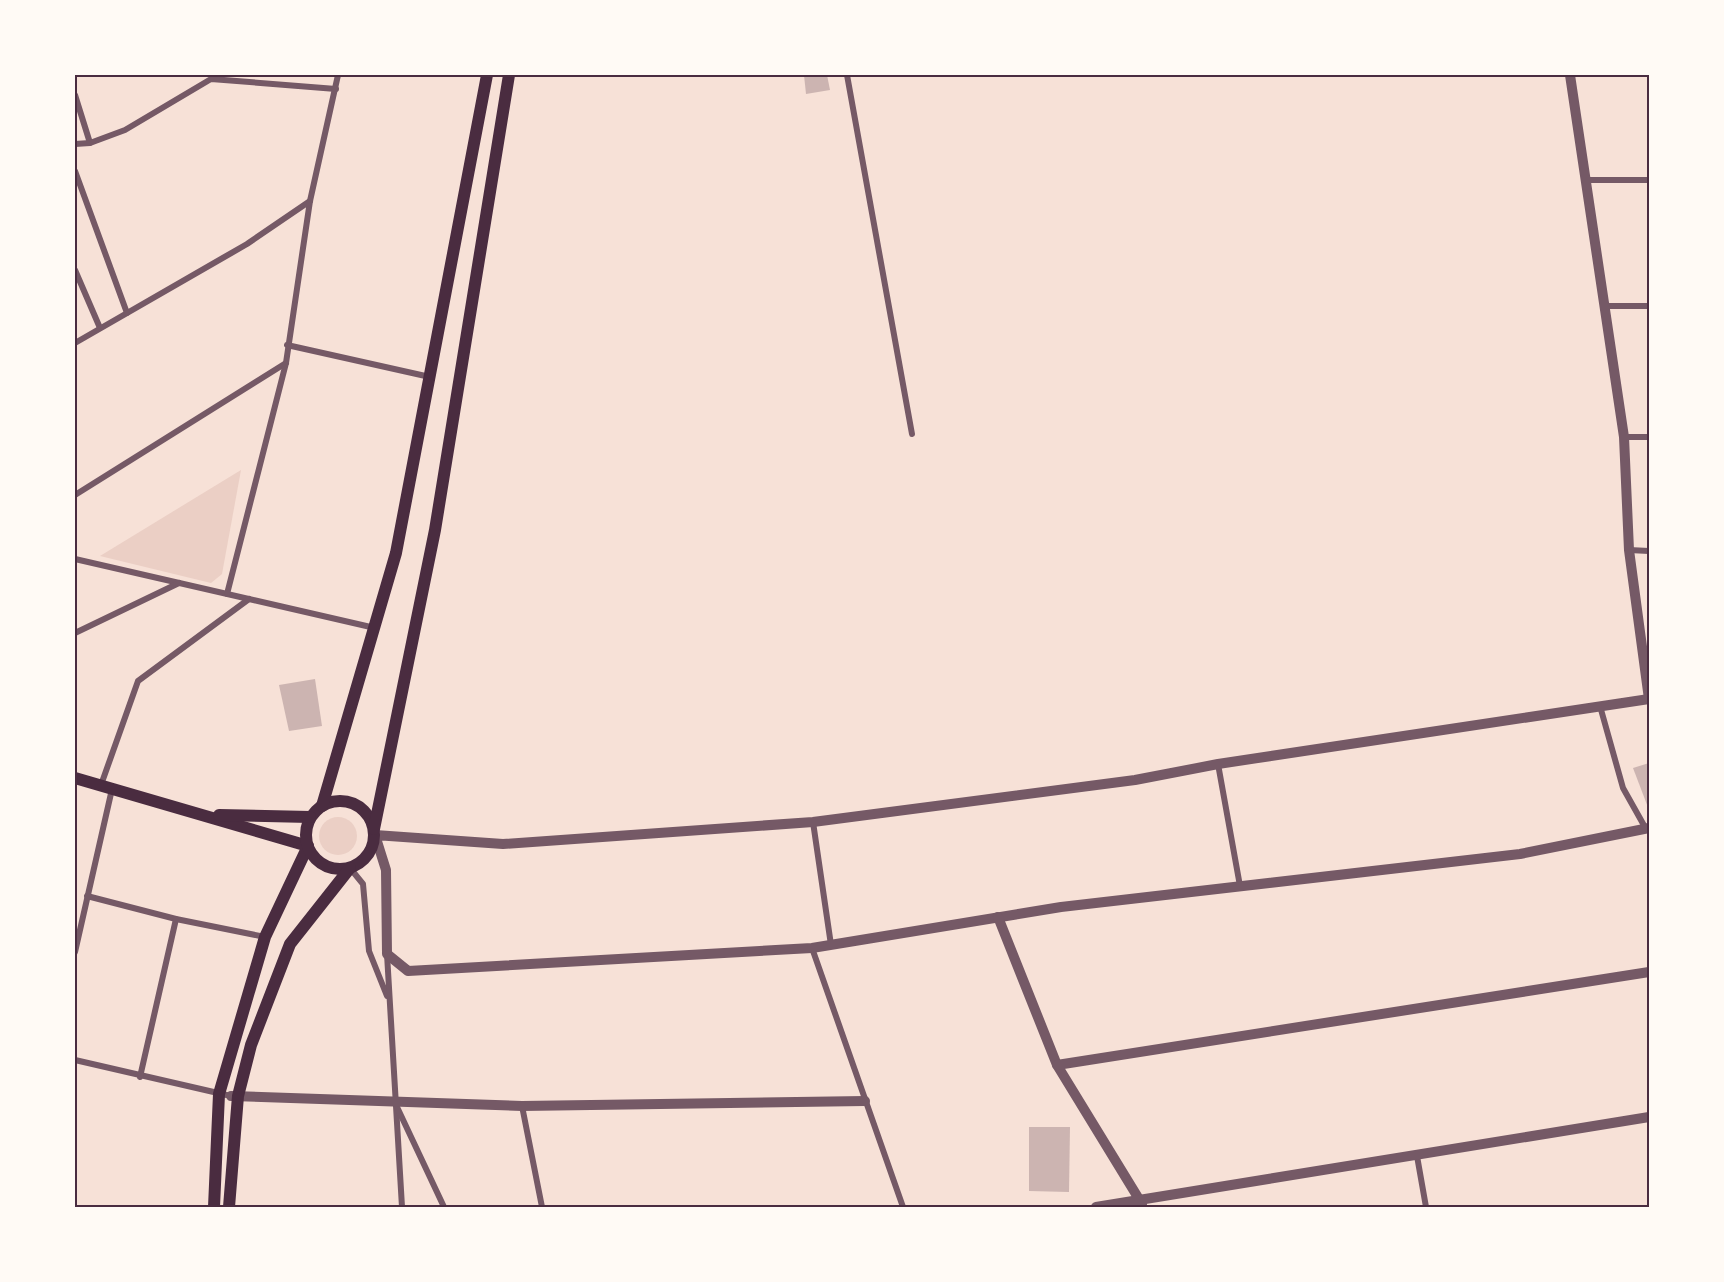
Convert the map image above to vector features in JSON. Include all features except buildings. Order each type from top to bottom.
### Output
[{"type":"main road","points":[[322,806],[376,628],[396,553],[488,75]]},
{"type":"main road","points":[[229,1207],[230,1095],[290,944],[350,868],[368,856],[374,832],[435,530],[509,75]]},
{"type":"main road","points":[[75,778],[308,846]]},
{"type":"main road","points":[[350,868],[328,867],[318,861],[308,846],[306,829],[310,818],[322,806],[340,800],[351,802],[369,815],[374,832]]},
{"type":"main road","points":[[200,814],[310,818]]},
{"type":"main road","points":[[214,1207],[230,1095],[265,937],[308,846]]},
{"type":"street","points":[[227,594],[286,363],[310,201],[338,75]]},
{"type":"street","points":[[847,75],[912,434]]},
{"type":"street","points":[[402,1207],[387,954],[386,870],[374,832],[503,844],[813,822],[1135,780],[1218,764],[1649,699],[1629,550],[1624,437],[1570,75]]},
{"type":"street","points":[[75,144],[90,143],[125,130],[211,79],[336,89]]},
{"type":"street","points":[[75,95],[90,143]]},
{"type":"street","points":[[75,171],[127,314]]},
{"type":"street","points":[[1587,180],[1649,180]]},
{"type":"street","points":[[75,343],[247,244],[310,201]]},
{"type":"street","points":[[75,270],[100,328]]},
{"type":"street","points":[[1606,306],[1649,306]]},
{"type":"street","points":[[287,345],[431,378]]},
{"type":"street","points":[[75,495],[286,363]]},
{"type":"street","points":[[1624,437],[1649,437]]},
{"type":"street","points":[[1629,550],[1649,551]]},
{"type":"street","points":[[75,559],[376,628]]},
{"type":"street","points":[[75,633],[179,583]]},
{"type":"street","points":[[75,952],[107,787],[138,681],[249,599]]},
{"type":"street","points":[[387,954],[408,971],[812,948],[1061,907],[1520,854],[1647,828],[1623,788],[1600,706]]},
{"type":"street","points":[[1218,764],[1240,886]]},
{"type":"street","points":[[813,822],[831,945]]},
{"type":"street","points":[[350,868],[363,884],[369,951],[390,1001]]},
{"type":"street","points":[[87,896],[176,919],[265,937]]},
{"type":"street","points":[[998,917],[1057,1065],[1141,1204]]},
{"type":"street","points":[[140,1077],[176,919]]},
{"type":"street","points":[[812,948],[903,1207]]},
{"type":"street","points":[[1057,1065],[1649,972]]},
{"type":"street","points":[[75,1060],[140,1077],[230,1095],[522,1106],[866,1101]]},
{"type":"street","points":[[395,1103],[444,1207]]},
{"type":"street","points":[[522,1106],[542,1207]]},
{"type":"street","points":[[1096,1207],[1141,1204],[1649,1117]]},
{"type":"street","points":[[1417,1156],[1426,1207]]},
{"type":"shaded area","points":[[241,470],[222,574],[211,583],[100,556]]},
{"type":"shaded area","points":[[338,817],[351,823],[357,836],[351,849],[338,855],[325,849],[319,836],[325,823]]}]
